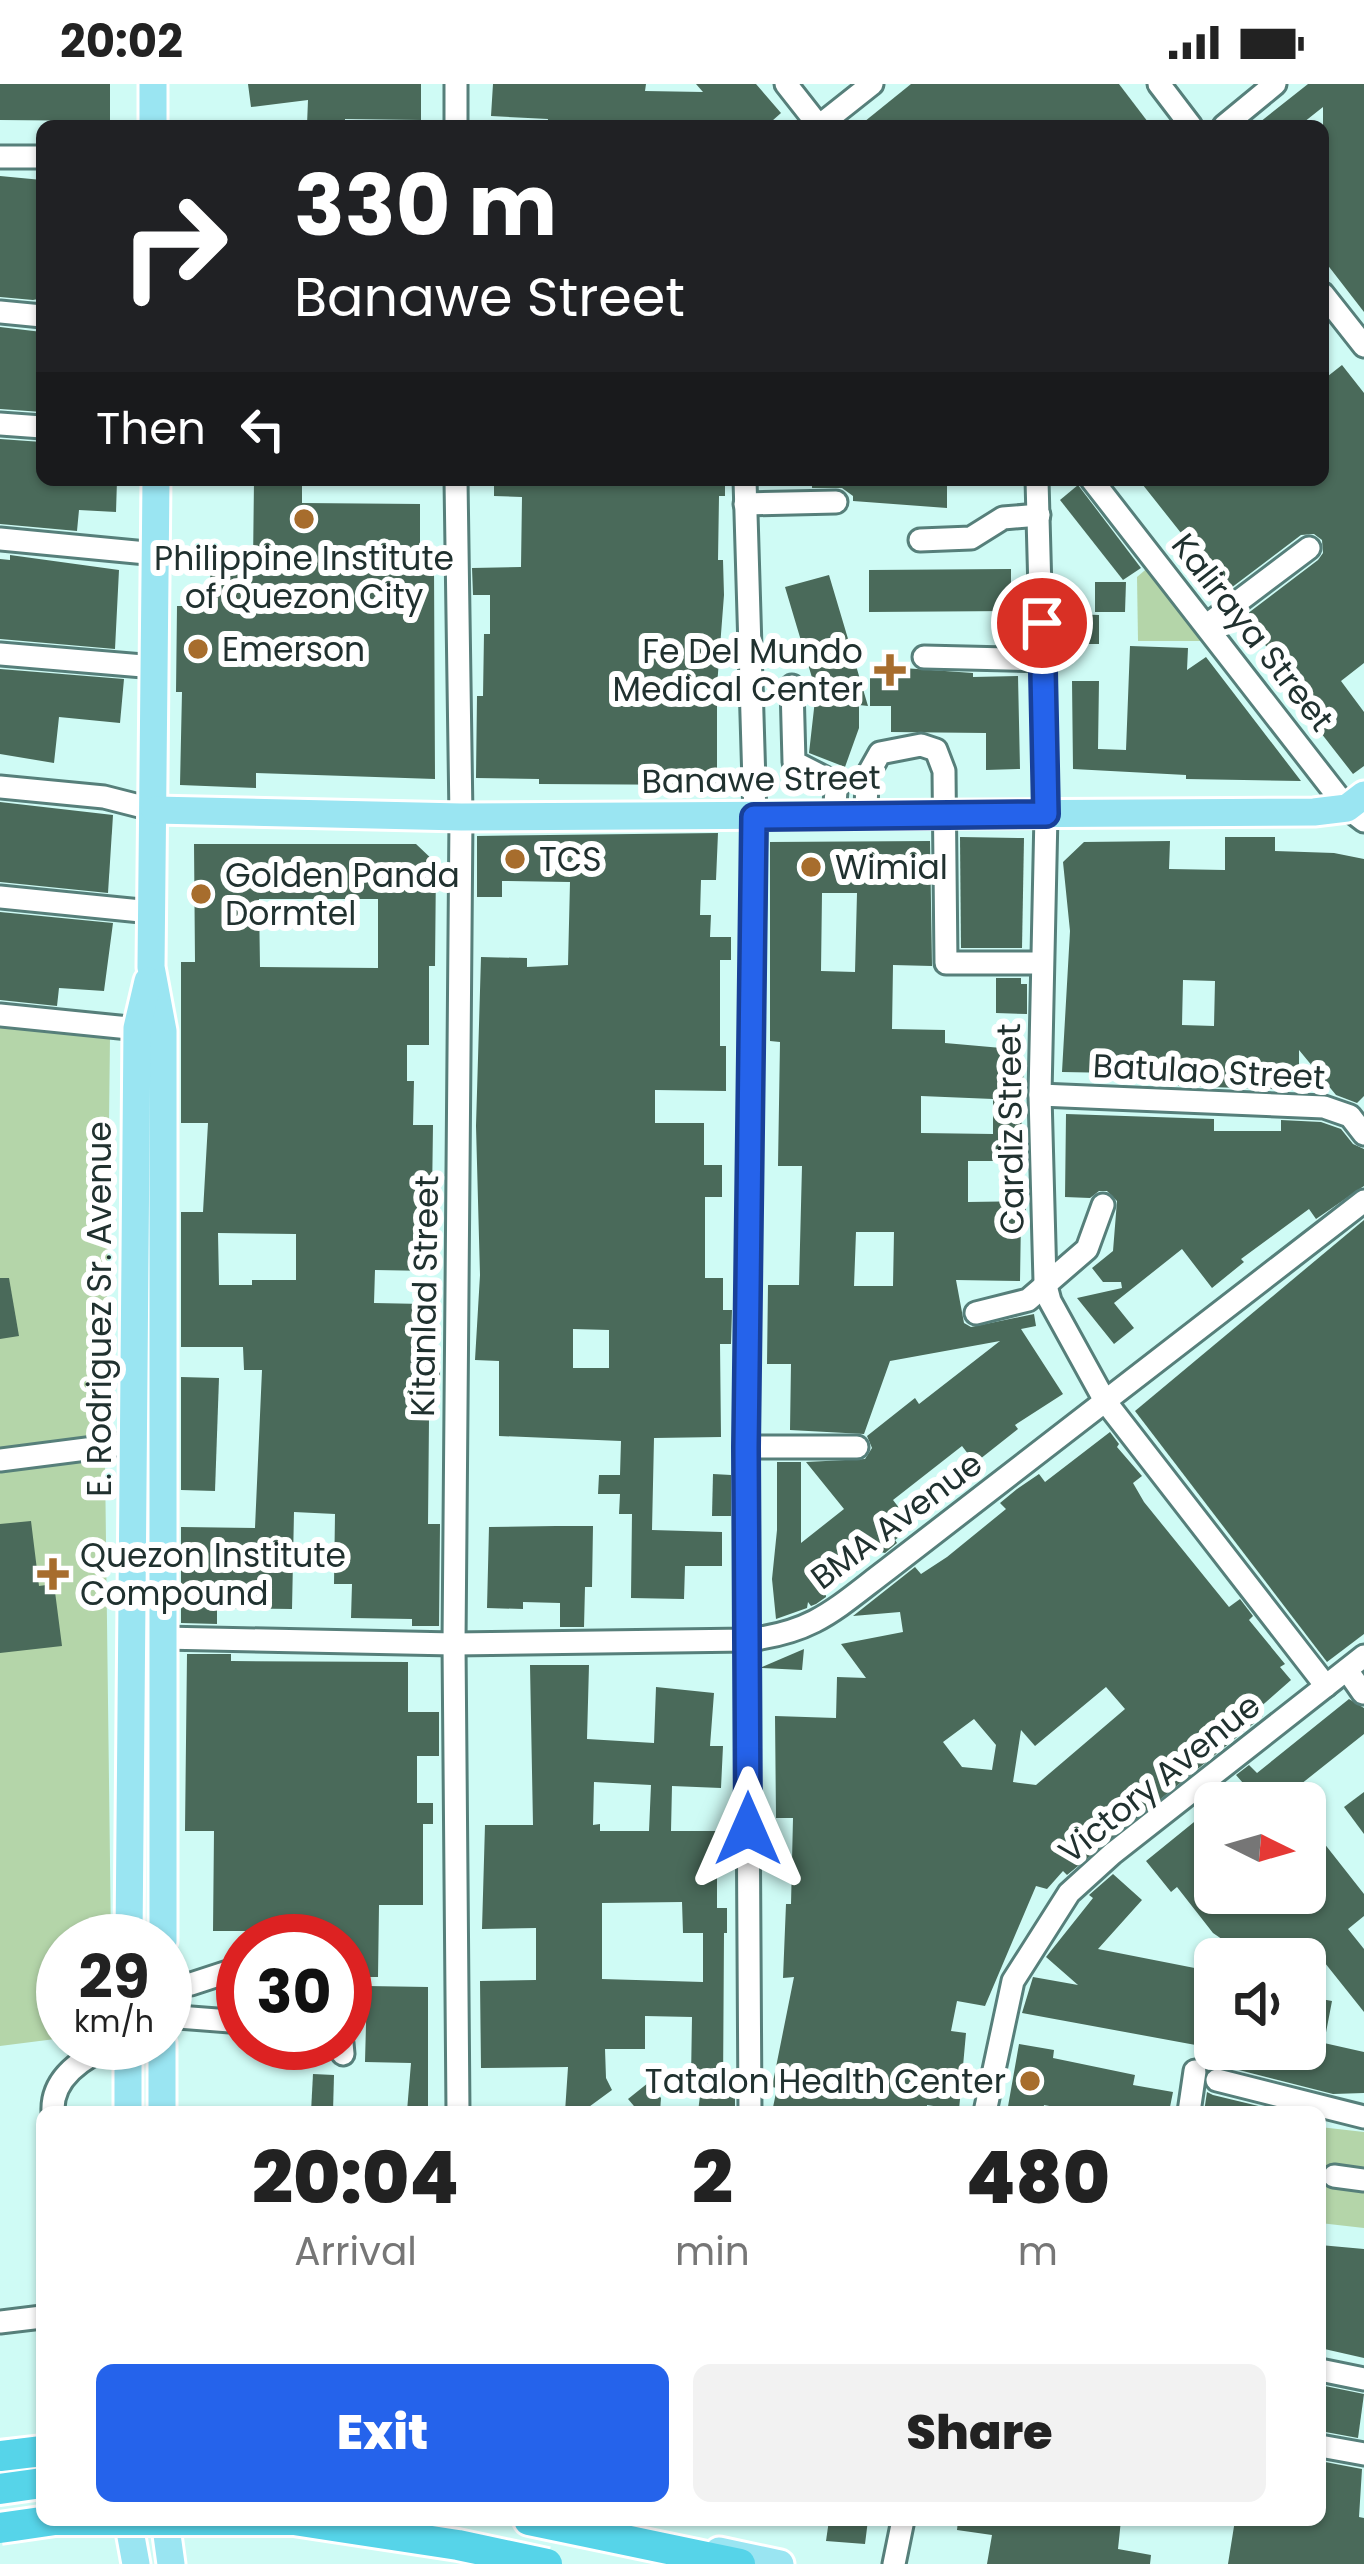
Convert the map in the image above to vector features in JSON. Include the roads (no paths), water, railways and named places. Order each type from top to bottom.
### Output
[{"type":"highway","points":[[0,2456],[36,2452]]},
{"type":"highway","points":[[0,2489],[36,2484]]},
{"type":"highway","points":[[0,2528],[36,2523]]},
{"type":"highway","points":[[329,2526],[547,2564]]},
{"type":"highway","points":[[558,2526],[740,2564]]},
{"type":"main road","points":[[153,84],[153,120]]},
{"type":"main road","name":"E. Rodriguez Sr. Avenue","points":[[129,1914],[134,1443],[150,1030],[156,486]]},
{"type":"main road","name":"Banawe Street","points":[[154,810],[754,817],[1358,808]]},
{"type":"main road","name":"E. Rodriguez Sr. Avenue","points":[[150,1030],[163,1637],[163,1914]]},
{"type":"main road","points":[[128,2070],[128,2106]]},
{"type":"main road","points":[[162,2106],[163,2070]]},
{"type":"main road","points":[[0,2476],[36,2470]]},
{"type":"main road","points":[[128,2526],[136,2564]]},
{"type":"main road","points":[[0,2538],[128,2526],[293,2530],[483,2563]]},
{"type":"main road","points":[[165,2526],[171,2564]]},
{"type":"main road","points":[[606,2526],[780,2564]]},
{"type":"street","points":[[456,84],[456,120]]},
{"type":"street","points":[[786,84],[814,120]]},
{"type":"street","points":[[827,120],[872,84]]},
{"type":"street","points":[[1159,84],[1186,120]]},
{"type":"street","points":[[1231,120],[1275,84]]},
{"type":"street","points":[[0,157],[36,158]]},
{"type":"street","points":[[1329,302],[1364,346]]},
{"type":"street","points":[[0,312],[36,315]]},
{"type":"street","points":[[0,424],[36,427]]},
{"type":"street","name":"Kitanlad Street","points":[[456,486],[461,817],[454,1644],[458,2106]]},
{"type":"street","points":[[746,486],[754,817],[746,1447],[750,2106]]},
{"type":"street","name":"Cardiz Street","points":[[1037,486],[1046,814],[1040,1095],[1045,1282],[1050,1301],[1105,1401],[1326,1686]]},
{"type":"street","name":"Kaliraya Street","points":[[1097,486],[1358,808]]},
{"type":"street","points":[[745,503],[836,502]]},
{"type":"street","points":[[920,541],[975,537],[1003,518],[1039,515]]},
{"type":"street","points":[[0,539],[157,554]]},
{"type":"street","points":[[1207,625],[1309,548]]},
{"type":"street","points":[[0,654],[155,668]]},
{"type":"street","points":[[924,657],[1043,660]]},
{"type":"street","points":[[792,686],[794,762],[832,782],[836,791],[833,815]]},
{"type":"street","points":[[866,814],[867,776],[880,754],[921,745],[937,750],[944,771],[946,963],[1041,963]]},
{"type":"street","points":[[0,787],[104,797],[154,810]]},
{"type":"street","points":[[0,897],[151,912]]},
{"type":"street","points":[[0,1015],[150,1030]]},
{"type":"street","name":"Batulao Street","points":[[1040,1095],[1324,1107],[1350,1116],[1364,1134]]},
{"type":"street","name":"BMA Avenue","points":[[163,1637],[454,1644],[785,1636],[812,1625],[1364,1202]]},
{"type":"street","points":[[976,1313],[1022,1304],[1087,1249],[1103,1205]]},
{"type":"street","points":[[0,1460],[134,1443]]},
{"type":"street","points":[[746,1447],[857,1447]]},
{"type":"street","points":[[1355,1663],[1364,1693]]},
{"type":"street","name":"Victory Avenue","points":[[986,2106],[1013,1981],[1069,1893],[1355,1663]]},
{"type":"street","points":[[54,2106],[57,2085],[73,2070]]},
{"type":"street","points":[[1193,2106],[1206,2075],[1323,2106]]},
{"type":"street","points":[[1326,2107],[1364,2117]]},
{"type":"street","points":[[1334,2176],[1364,2180]]},
{"type":"street","points":[[0,2322],[36,2318]]},
{"type":"street","points":[[1326,2371],[1364,2379]]},
{"type":"street","points":[[1326,2447],[1364,2454]]},
{"type":"street","points":[[894,2564],[902,2526]]},
{"type":"place","name":"Philippine Institute of Quezon City","points":[[304,519]]},
{"type":"place","name":"Emerson","points":[[198,649]]},
{"type":"place","name":"Fe Del Mundo Medical Center","points":[[890,670]]},
{"type":"place","name":"TCS","points":[[515,859]]},
{"type":"place","name":"Wimial","points":[[811,867]]},
{"type":"place","name":"Golden Panda Dormtel","points":[[201,894]]},
{"type":"place","name":"Quezon Institute Compound","points":[[53,1574]]},
{"type":"place","name":"Tatalon Health Center","points":[[1030,2081]]}]
